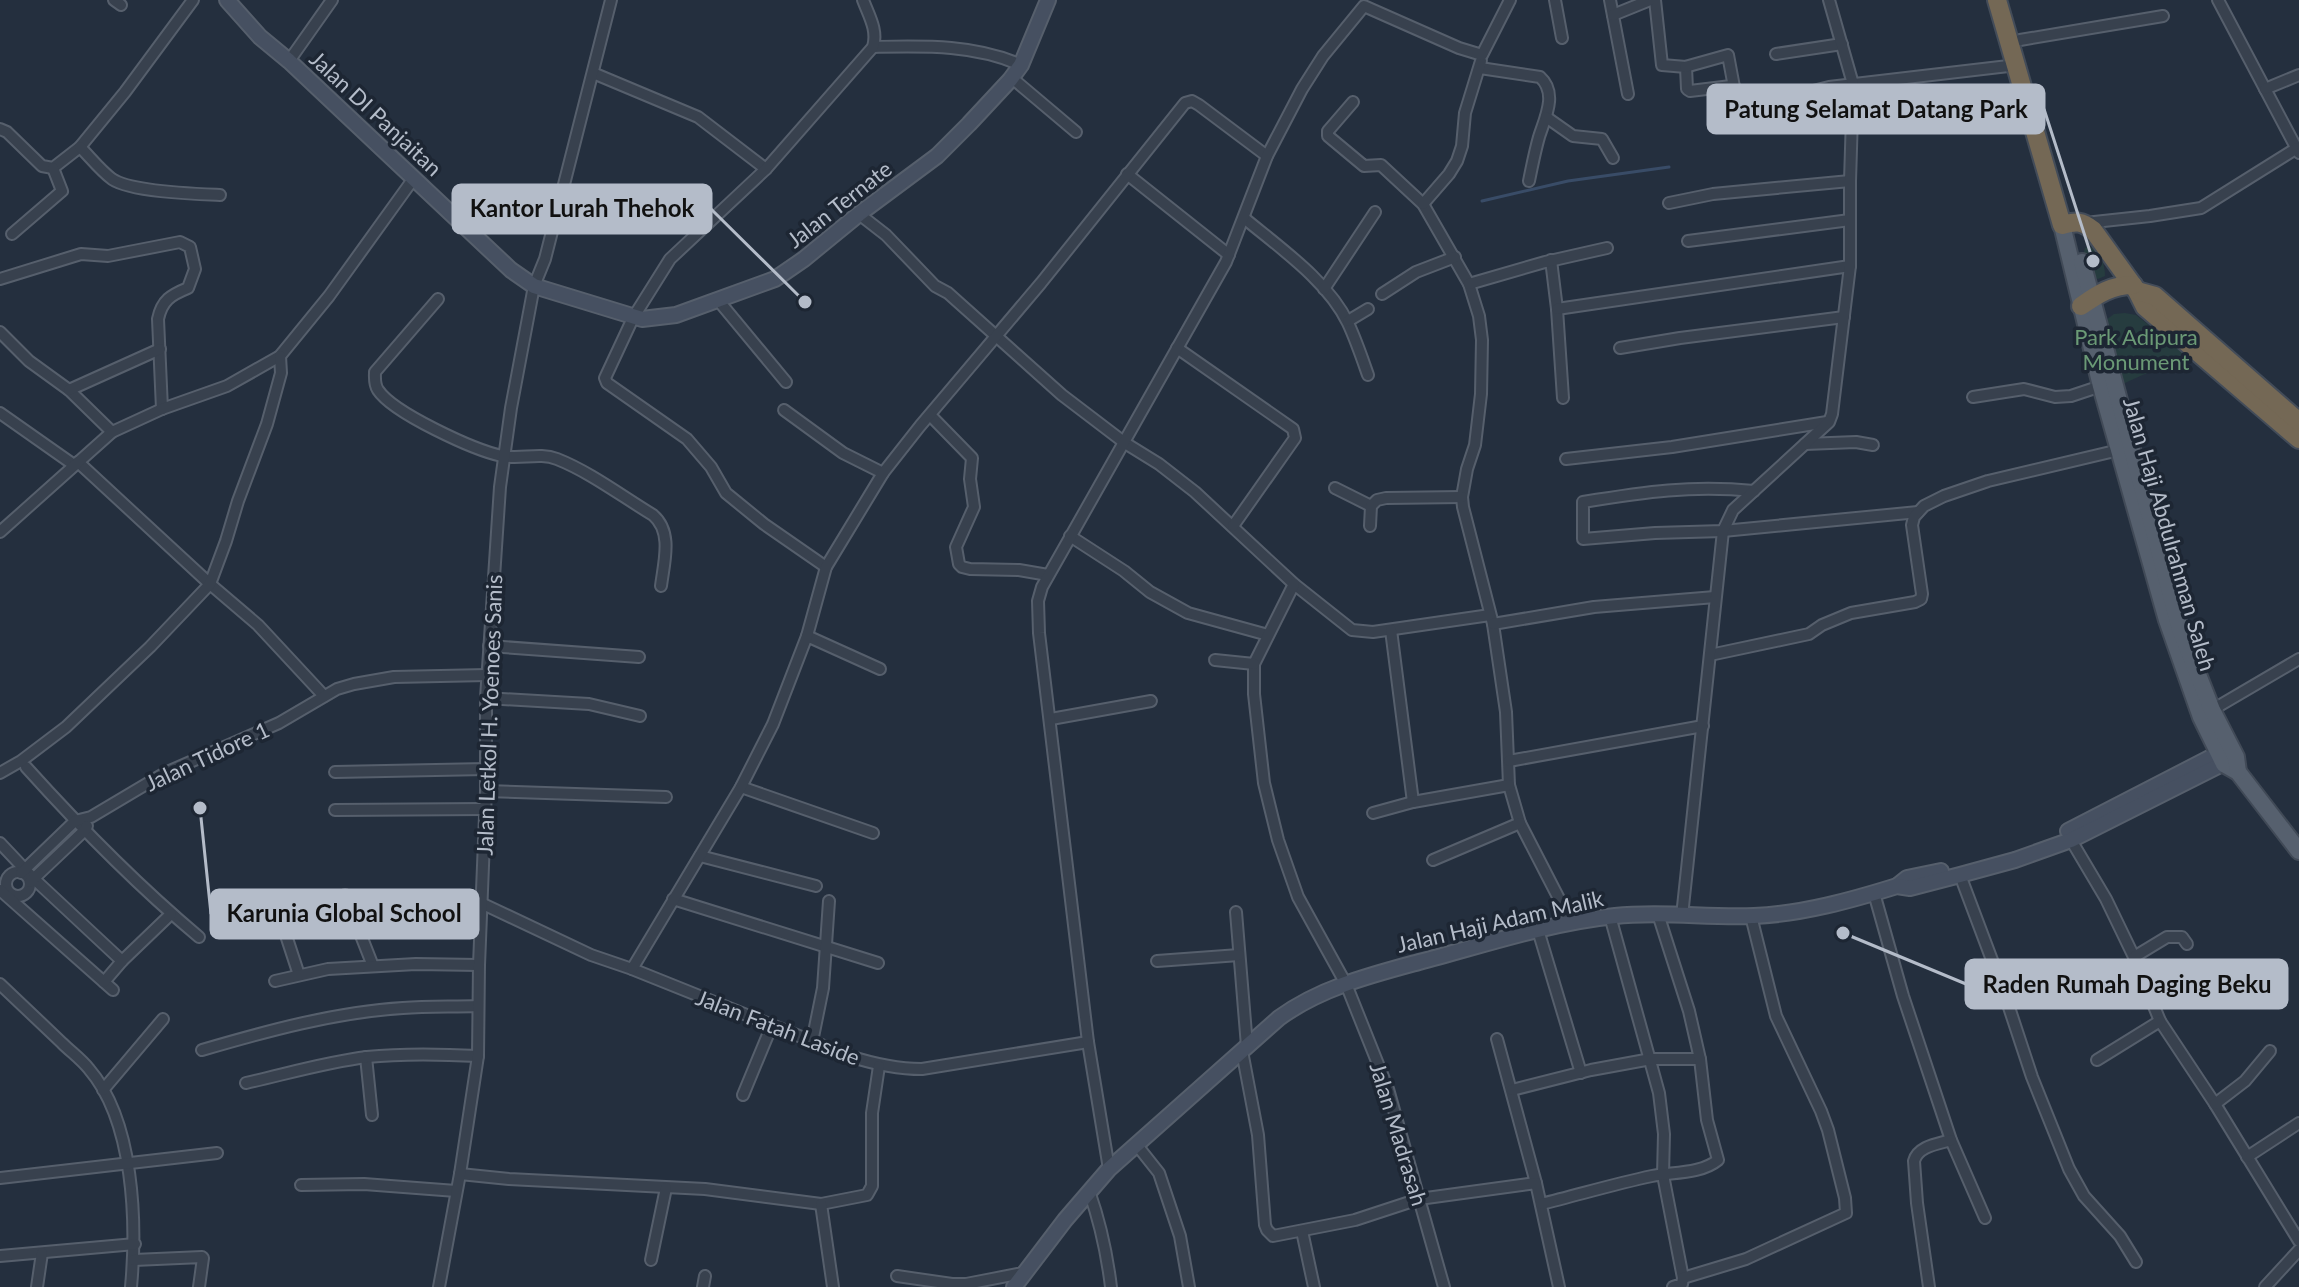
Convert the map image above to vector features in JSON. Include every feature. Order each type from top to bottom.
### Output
[{"type":"highway","name":"Jalan Haji Abdulrahman Saleh","points":[[1997,0],[2073,224]]},
{"type":"highway","name":"Jalan Haji Abdulrahman Saleh","points":[[2008,0],[2073,224]]},
{"type":"highway","points":[[2073,224],[2100,238],[2145,307],[2299,439]]},
{"type":"highway","points":[[2086,302],[2110,288],[2135,288],[2155,296],[2299,422]]},
{"type":"main road","name":"Jalan DI Panjaitan","points":[[227,0],[260,37],[511,270],[534,286]]},
{"type":"main road","name":"Jalan Ternate","points":[[534,286],[633,318],[655,319],[676,315],[775,279],[937,156],[1012,78],[1021,65],[1048,0]]},
{"type":"main road","name":"Jalan Haji Abdulrahman Saleh","points":[[2073,224],[2101,386],[2167,620],[2201,717],[2229,759]]},
{"type":"main road","name":"Jalan Haji Abdulrahman Saleh","points":[[2086,302],[2180,629],[2229,759]]},
{"type":"main road","points":[[1897,886],[1907,878],[2015,852],[2229,759],[2299,851]]},
{"type":"main road","name":"Jalan Haji Adam Malik","points":[[1014,1287],[1109,1169],[1298,1004],[1346,984],[1571,922],[1610,916],[1751,916],[1788,912],[1897,886],[1910,888],[1960,875],[2071,840],[2229,759]]},
{"type":"street","points":[[0,129],[42,166],[53,168],[80,147],[193,0]]},
{"type":"street","points":[[289,61],[332,0]]},
{"type":"street","name":"Jalan Letkol H. Yoenoes Sanis","points":[[439,1287],[478,1056],[486,809],[486,698],[500,487],[534,286],[545,259],[611,0]]},
{"type":"street","points":[[826,567],[726,493],[711,467],[687,439],[607,383],[605,374],[633,318],[670,259],[766,169],[873,47],[876,37],[863,0]]},
{"type":"street","points":[[1423,204],[1457,161],[1462,146],[1465,113],[1482,55],[1510,0]]},
{"type":"street","points":[[1555,0],[1562,38]]},
{"type":"street","points":[[1610,0],[1628,94]]},
{"type":"street","points":[[1613,15],[1653,0],[1662,65],[1685,67],[1728,55],[1734,87],[1744,99],[1794,100],[1813,91],[1853,84],[2017,65]]},
{"type":"street","points":[[1682,916],[1723,531],[1733,510],[1829,422],[1850,266],[1853,84],[1829,0]]},
{"type":"street","points":[[2073,224],[2201,208],[2298,151],[2218,0]]},
{"type":"street","points":[[1109,1169],[1088,1042],[1039,633],[1038,601],[1048,575],[1229,255],[1267,156],[1302,89],[1360,3],[1459,48],[1482,55]]},
{"type":"street","points":[[2020,40],[2163,16]]},
{"type":"street","points":[[1776,54],[1842,44]]},
{"type":"street","points":[[873,47],[924,46],[980,51],[1021,65]]},
{"type":"street","points":[[1685,67],[1689,90],[1734,87]]},
{"type":"street","points":[[1480,68],[1540,77],[1548,88],[1550,96],[1546,117],[1529,181]]},
{"type":"street","points":[[593,73],[698,117],[766,169]]},
{"type":"street","points":[[2265,89],[2299,75]]},
{"type":"street","points":[[1012,78],[1076,132]]},
{"type":"street","points":[[632,969],[741,787],[773,724],[807,636],[826,567],[883,473],[1185,103],[1189,101],[1199,105],[1267,156]]},
{"type":"street","points":[[1353,102],[1328,131],[1328,136],[1364,166],[1381,165],[1423,204],[1469,284],[1479,316],[1481,394],[1475,445],[1462,497],[1492,620],[1506,712],[1509,785],[1520,823],[1571,922]]},
{"type":"street","points":[[1546,117],[1573,136],[1602,139],[1613,158]]},
{"type":"street","points":[[80,147],[114,180],[124,184],[173,193],[220,195]]},
{"type":"street","points":[[12,234],[62,191],[53,168]]},
{"type":"street","points":[[1127,174],[1229,255]]},
{"type":"street","points":[[0,532],[112,432],[162,409],[227,386],[280,356],[329,296],[414,178]]},
{"type":"street","points":[[1669,203],[1713,194],[1850,181]]},
{"type":"street","points":[[1324,289],[1375,212]]},
{"type":"street","points":[[859,214],[886,235],[935,286],[948,293],[1062,395],[1195,492],[1294,584],[1352,630],[1391,630],[1715,597]]},
{"type":"street","points":[[1244,218],[1324,289],[1348,321],[1368,375]]},
{"type":"street","points":[[1688,241],[1850,220]]},
{"type":"street","points":[[0,279],[81,254],[108,256],[180,242],[190,247],[195,269],[188,288],[174,294],[161,307],[158,319],[162,409]]},
{"type":"street","points":[[1469,284],[1551,260],[1607,248]]},
{"type":"street","points":[[1382,294],[1416,272],[1455,257]]},
{"type":"street","points":[[1551,260],[1563,398]]},
{"type":"street","points":[[1557,309],[1850,266]]},
{"type":"street","points":[[438,299],[375,372],[377,389],[399,409],[480,450],[506,457],[554,458],[653,515],[662,522],[666,533],[661,586]]},
{"type":"street","points":[[718,300],[786,382]]},
{"type":"street","points":[[1348,321],[1368,309]]},
{"type":"street","points":[[1620,348],[1844,317]]},
{"type":"street","points":[[0,332],[29,361],[69,390],[112,432]]},
{"type":"street","points":[[1177,348],[1295,433],[1284,456],[1233,526]]},
{"type":"street","points":[[69,390],[160,349]]},
{"type":"street","points":[[0,773],[66,727],[150,647],[210,584],[267,424],[281,373],[280,356]]},
{"type":"street","points":[[1973,397],[2024,389],[2055,397],[2071,396],[2101,386]]},
{"type":"street","points":[[784,410],[843,453],[883,473]]},
{"type":"street","points":[[0,413],[76,464],[258,625],[324,696]]},
{"type":"street","points":[[930,415],[972,458],[973,512],[956,547],[959,564],[970,569],[1019,570],[1048,575]]},
{"type":"street","points":[[1566,459],[1672,447],[1829,422]]},
{"type":"street","points":[[1805,444],[1856,442],[1873,445]]},
{"type":"street","points":[[1710,655],[1809,634],[1851,613],[1921,599],[1912,525],[1918,512],[1932,501],[1988,481],[2119,450]]},
{"type":"street","points":[[1335,488],[1371,506]]},
{"type":"street","points":[[1754,491],[1661,489],[1583,502],[1583,539],[1723,531],[1918,512]]},
{"type":"street","points":[[1370,526],[1371,506],[1377,500],[1462,497]]},
{"type":"street","points":[[1070,536],[1150,592],[1188,613],[1268,635]]},
{"type":"street","points":[[1215,660],[1254,664],[1294,584]]},
{"type":"street","points":[[1391,630],[1413,802]]},
{"type":"street","points":[[807,636],[880,669]]},
{"type":"street","points":[[489,646],[639,657]]},
{"type":"street","points":[[2212,710],[2299,659]]},
{"type":"street","name":"Jalan Madrasah","points":[[1254,664],[1254,694],[1264,783],[1278,840],[1298,897],[1346,984],[1388,1089],[1444,1287]]},
{"type":"street","name":"Jalan Tidore 1","points":[[75,821],[91,817],[165,773],[279,723],[337,689],[394,677],[487,675]]},
{"type":"street","points":[[486,698],[589,704],[640,716]]},
{"type":"street","points":[[1051,719],[1151,701]]},
{"type":"street","points":[[1509,761],[1703,726]]},
{"type":"street","points":[[26,767],[75,821],[199,937]]},
{"type":"street","points":[[335,772],[486,769]]},
{"type":"street","points":[[1373,813],[1413,802],[1509,785]]},
{"type":"street","points":[[741,787],[873,833]]},
{"type":"street","points":[[486,791],[666,797]]},
{"type":"street","points":[[335,810],[486,809]]},
{"type":"street","points":[[4,896],[24,894],[31,880],[85,830],[91,817]]},
{"type":"street","points":[[4,896],[9,877],[23,871],[75,821]]},
{"type":"street","points":[[1433,860],[1520,823]]},
{"type":"street","points":[[2071,840],[2106,899],[2160,1021],[2299,1241]]},
{"type":"street","points":[[0,843],[31,880],[122,961]]},
{"type":"street","points":[[700,856],[816,886]]},
{"type":"street","points":[[1960,875],[2032,1077],[2069,1169],[2084,1196],[2120,1236],[2136,1262]]},
{"type":"street","points":[[1874,893],[1903,996],[1951,1140],[1985,1218]]},
{"type":"street","points":[[345,895],[373,966]]},
{"type":"street","points":[[4,896],[113,990]]},
{"type":"street","points":[[673,899],[878,963]]},
{"type":"street","points":[[812,1042],[823,988],[829,901]]},
{"type":"street","name":"Jalan Fatah Laside","points":[[483,904],[591,955],[879,1066],[922,1069],[1088,1042]]},
{"type":"street","points":[[1236,912],[1244,1048],[1258,1135],[1267,1230],[1273,1236],[1355,1220],[1419,1199],[1536,1183]]},
{"type":"street","points":[[104,982],[171,914]]},
{"type":"street","points":[[1541,1204],[1700,1169],[1718,1160],[1707,1120],[1700,1059],[1689,1011],[1658,914]]},
{"type":"street","points":[[1610,916],[1659,1093],[1664,1134],[1663,1175],[1683,1278],[1682,1284],[1673,1287]]},
{"type":"street","points":[[1683,1278],[1746,1259],[1846,1213],[1828,1130],[1776,1016],[1751,916]]},
{"type":"street","points":[[280,917],[299,975]]},
{"type":"street","points":[[1538,930],[1581,1073]]},
{"type":"street","points":[[2134,957],[2174,936],[2182,937],[2187,944]]},
{"type":"street","points":[[1157,961],[1239,955]]},
{"type":"street","points":[[275,981],[328,969],[416,964],[479,965]]},
{"type":"street","points":[[0,984],[90,1069],[115,1116],[128,1164],[135,1244],[131,1287]]},
{"type":"street","points":[[202,1050],[258,1034],[342,1017],[402,1008],[478,1006]]},
{"type":"street","points":[[103,1090],[163,1019]]},
{"type":"street","points":[[2097,1060],[2160,1021]]},
{"type":"street","points":[[743,1095],[772,1025]]},
{"type":"street","points":[[1497,1039],[1536,1183],[1559,1287]]},
{"type":"street","points":[[2215,1104],[2245,1081],[2270,1051]]},
{"type":"street","points":[[246,1083],[366,1057],[400,1054],[478,1056]]},
{"type":"street","points":[[366,1057],[372,1115]]},
{"type":"street","points":[[1512,1090],[1651,1059],[1700,1059]]},
{"type":"street","points":[[460,1174],[731,1192],[821,1204],[856,1198],[871,1191],[872,1113],[879,1066]]},
{"type":"street","points":[[2247,1157],[2299,1123]]},
{"type":"street","points":[[1929,1287],[1914,1161],[1920,1151],[1951,1140]]},
{"type":"street","points":[[1136,1144],[1159,1173],[1180,1236],[1189,1287]]},
{"type":"street","points":[[0,1178],[217,1153]]},
{"type":"street","points":[[301,1185],[364,1184],[456,1191]]},
{"type":"street","points":[[651,1260],[666,1188]]},
{"type":"street","points":[[1089,1191],[1099,1220],[1111,1287]]},
{"type":"street","points":[[821,1204],[833,1287]]},
{"type":"street","points":[[1302,1231],[1314,1287]]},
{"type":"street","points":[[0,1256],[135,1244]]},
{"type":"street","points":[[2265,1287],[2299,1250]]},
{"type":"street","points":[[37,1287],[42,1253]]},
{"type":"street","points":[[134,1260],[202,1257],[199,1287]]},
{"type":"street","points":[[897,1276],[966,1284],[1023,1273]]},
{"type":"green space","points":[[2089,246],[2099,255],[2104,267],[2105,276],[2098,279],[2091,277],[2085,263],[2084,252]]},
{"type":"green space","name":"Park Adipura Monument","points":[[2114,314],[2136,315],[2187,355],[2116,387],[2106,320]]},
{"type":"waterway","points":[[1482,201],[1568,181],[1669,167]]},
{"type":"place","name":"Patung Selamat Datang Park","points":[[2093,261]]},
{"type":"place","name":"Kantor Lurah Thehok","points":[[805,302]]},
{"type":"place","name":"Karunia Global School","points":[[200,808]]},
{"type":"place","name":"Raden Rumah Daging Beku","points":[[1843,933]]}]
